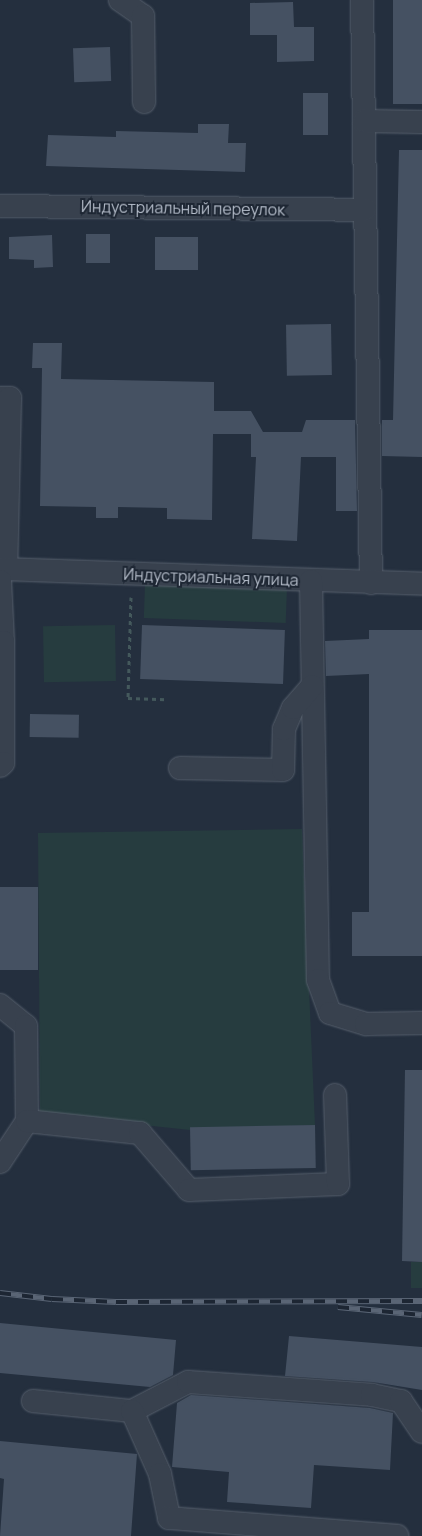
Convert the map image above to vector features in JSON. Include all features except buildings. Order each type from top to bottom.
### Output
[{"type":"street","points":[[120,0],[143,16],[144,102]]},
{"type":"street","points":[[362,0],[371,583]]},
{"type":"street","points":[[364,121],[422,122]]},
{"type":"street","name":"Индустриальный переулок","points":[[0,206],[366,210]]},
{"type":"street","points":[[0,398],[10,398],[2,573],[3,763],[0,766]]},
{"type":"street","name":"Индустриальная улица","points":[[2,573],[132,574],[422,584]]},
{"type":"street","points":[[311,581],[318,980],[330,1013],[366,1024],[422,1023]]},
{"type":"street","points":[[180,768],[282,770],[284,729],[292,708],[312,686]]},
{"type":"street","points":[[0,1005],[26,1026],[27,1121],[0,1162]]},
{"type":"street","points":[[27,1121],[140,1133],[189,1190],[338,1184],[335,1095]]},
{"type":"street","points":[[33,1401],[132,1411],[188,1382],[372,1395],[401,1401],[422,1432]]},
{"type":"street","points":[[132,1411],[160,1474],[169,1518],[397,1536]]},
{"type":"path","points":[[132,574],[128,698],[166,699]]},
{"type":"green space","points":[[145,584],[287,589],[286,623],[144,618]]},
{"type":"green space","points":[[115,625],[116,681],[44,682],[43,626]]},
{"type":"green space","points":[[302,829],[315,1125],[190,1130],[40,1114],[38,833]]},
{"type":"green space","points":[[411,1262],[422,1262],[422,1288],[411,1288]]},
{"type":"railway","points":[[0,1293],[52,1299],[116,1302],[422,1301]]},
{"type":"railway","points":[[338,1307],[422,1315]]}]
